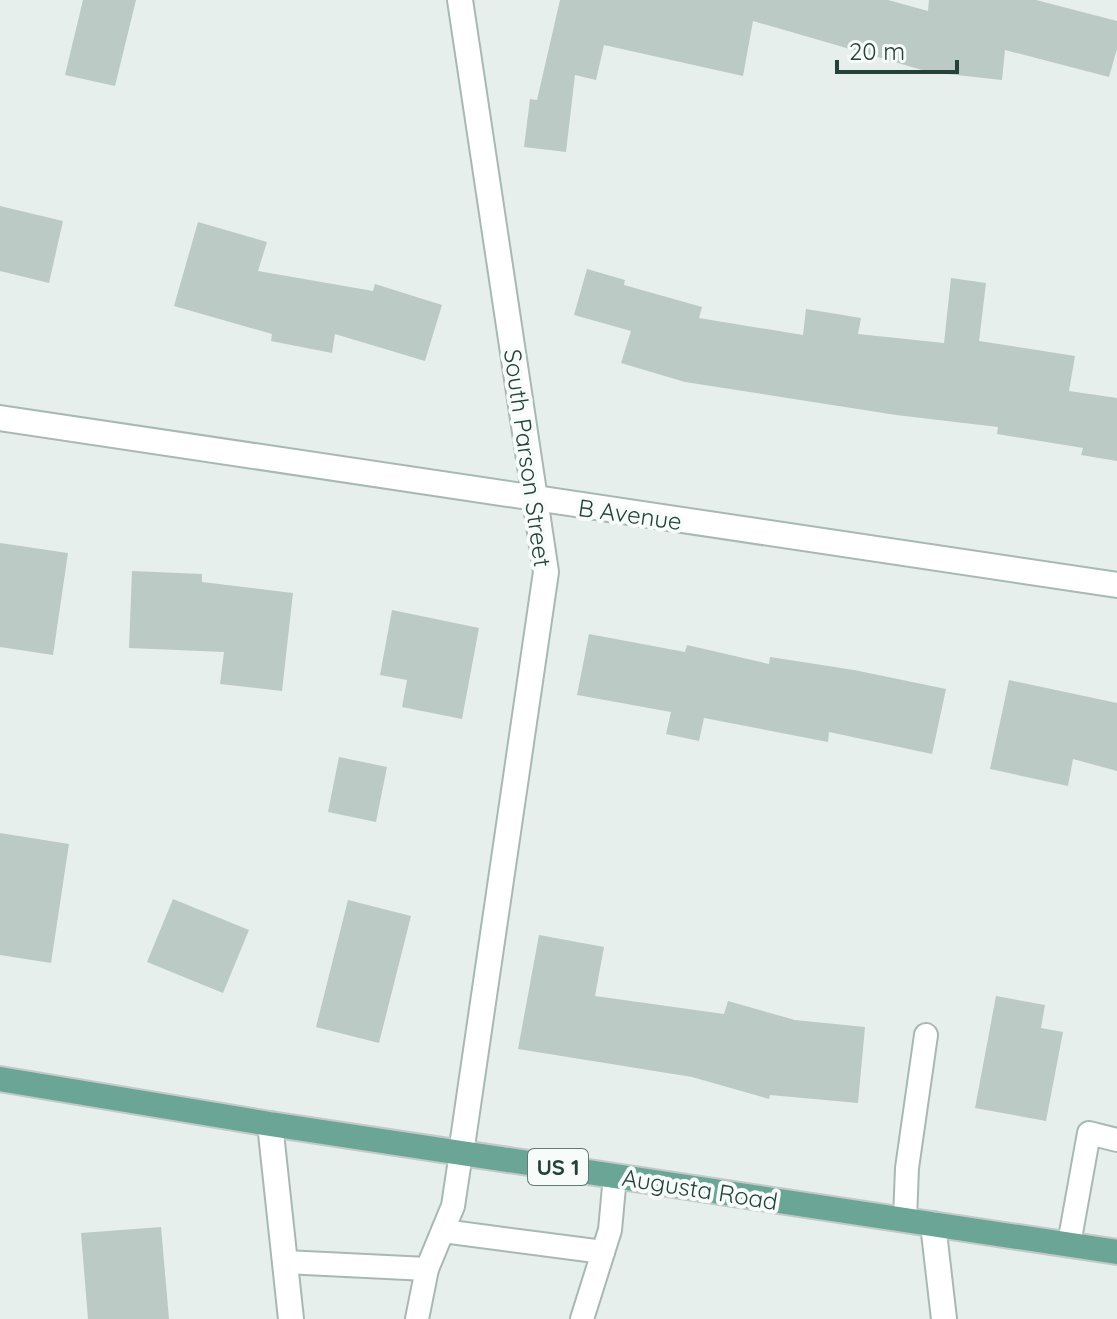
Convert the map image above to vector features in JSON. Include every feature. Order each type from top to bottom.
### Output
[{"type":"main road","name":"Augusta Road","points":[[0,1079],[182,1106],[270,1124],[1117,1252]]},
{"type":"street","name":"South Parson Street","points":[[460,0],[546,572],[461,1153]]},
{"type":"street","name":"B Avenue","points":[[0,418],[1117,585]]},
{"type":"street","points":[[270,1124],[291,1319]]},
{"type":"street","points":[[933,1224],[944,1319]]},
{"type":"lane","points":[[905,1219],[907,1168],[926,1035]]},
{"type":"lane","points":[[1069,1244],[1089,1133],[1117,1140]]},
{"type":"lane","points":[[417,1319],[427,1269],[453,1206],[461,1153]]},
{"type":"lane","points":[[582,1319],[610,1230],[615,1176]]},
{"type":"lane","points":[[443,1231],[603,1252]]},
{"type":"lane","points":[[285,1262],[427,1269]]},
{"type":"building","points":[[83,0],[136,0],[115,86],[65,75]]},
{"type":"building","points":[[560,0],[888,0],[928,11],[929,0],[1036,0],[1117,21],[1117,49],[1109,77],[1005,50],[1002,80],[929,72],[753,21],[743,76],[604,45],[596,80],[575,75],[566,152],[524,147],[530,99],[537,100]]},
{"type":"building","points":[[0,206],[63,221],[49,283],[0,271]]},
{"type":"building","points":[[198,222],[267,242],[258,271],[373,291],[375,284],[442,305],[425,361],[335,334],[332,353],[271,341],[272,334],[174,306]]},
{"type":"building","points":[[587,269],[625,280],[624,285],[702,307],[699,318],[803,335],[806,309],[861,318],[858,334],[944,343],[951,278],[986,283],[979,341],[1075,356],[1069,391],[1117,398],[1117,461],[1081,455],[1083,448],[997,434],[998,427],[896,415],[685,382],[621,363],[631,331],[574,315]]},
{"type":"building","points":[[0,543],[68,553],[53,655],[0,647]]},
{"type":"building","points":[[132,571],[202,574],[202,582],[293,593],[282,691],[220,684],[224,652],[129,648]]},
{"type":"building","points":[[392,610],[479,628],[462,719],[402,707],[407,680],[380,675]]},
{"type":"building","points":[[589,634],[685,652],[687,645],[769,664],[770,657],[946,689],[932,754],[829,732],[828,742],[704,718],[699,741],[666,734],[671,712],[577,695]]},
{"type":"building","points":[[1009,680],[1117,703],[1117,771],[1073,759],[1068,786],[990,769]]},
{"type":"building","points":[[339,757],[387,767],[376,822],[328,812]]},
{"type":"building","points":[[0,833],[69,844],[51,963],[0,955]]},
{"type":"building","points":[[173,899],[249,930],[223,993],[147,962]]},
{"type":"building","points":[[348,900],[411,916],[379,1043],[316,1027]]},
{"type":"building","points":[[539,935],[604,947],[595,996],[724,1014],[728,1001],[795,1020],[865,1027],[858,1103],[770,1095],[769,1099],[692,1077],[518,1049]]},
{"type":"building","points":[[996,996],[1045,1005],[1041,1028],[1063,1032],[1046,1121],[975,1108]]},
{"type":"building","points":[[161,1227],[169,1319],[88,1319],[81,1233]]}]
